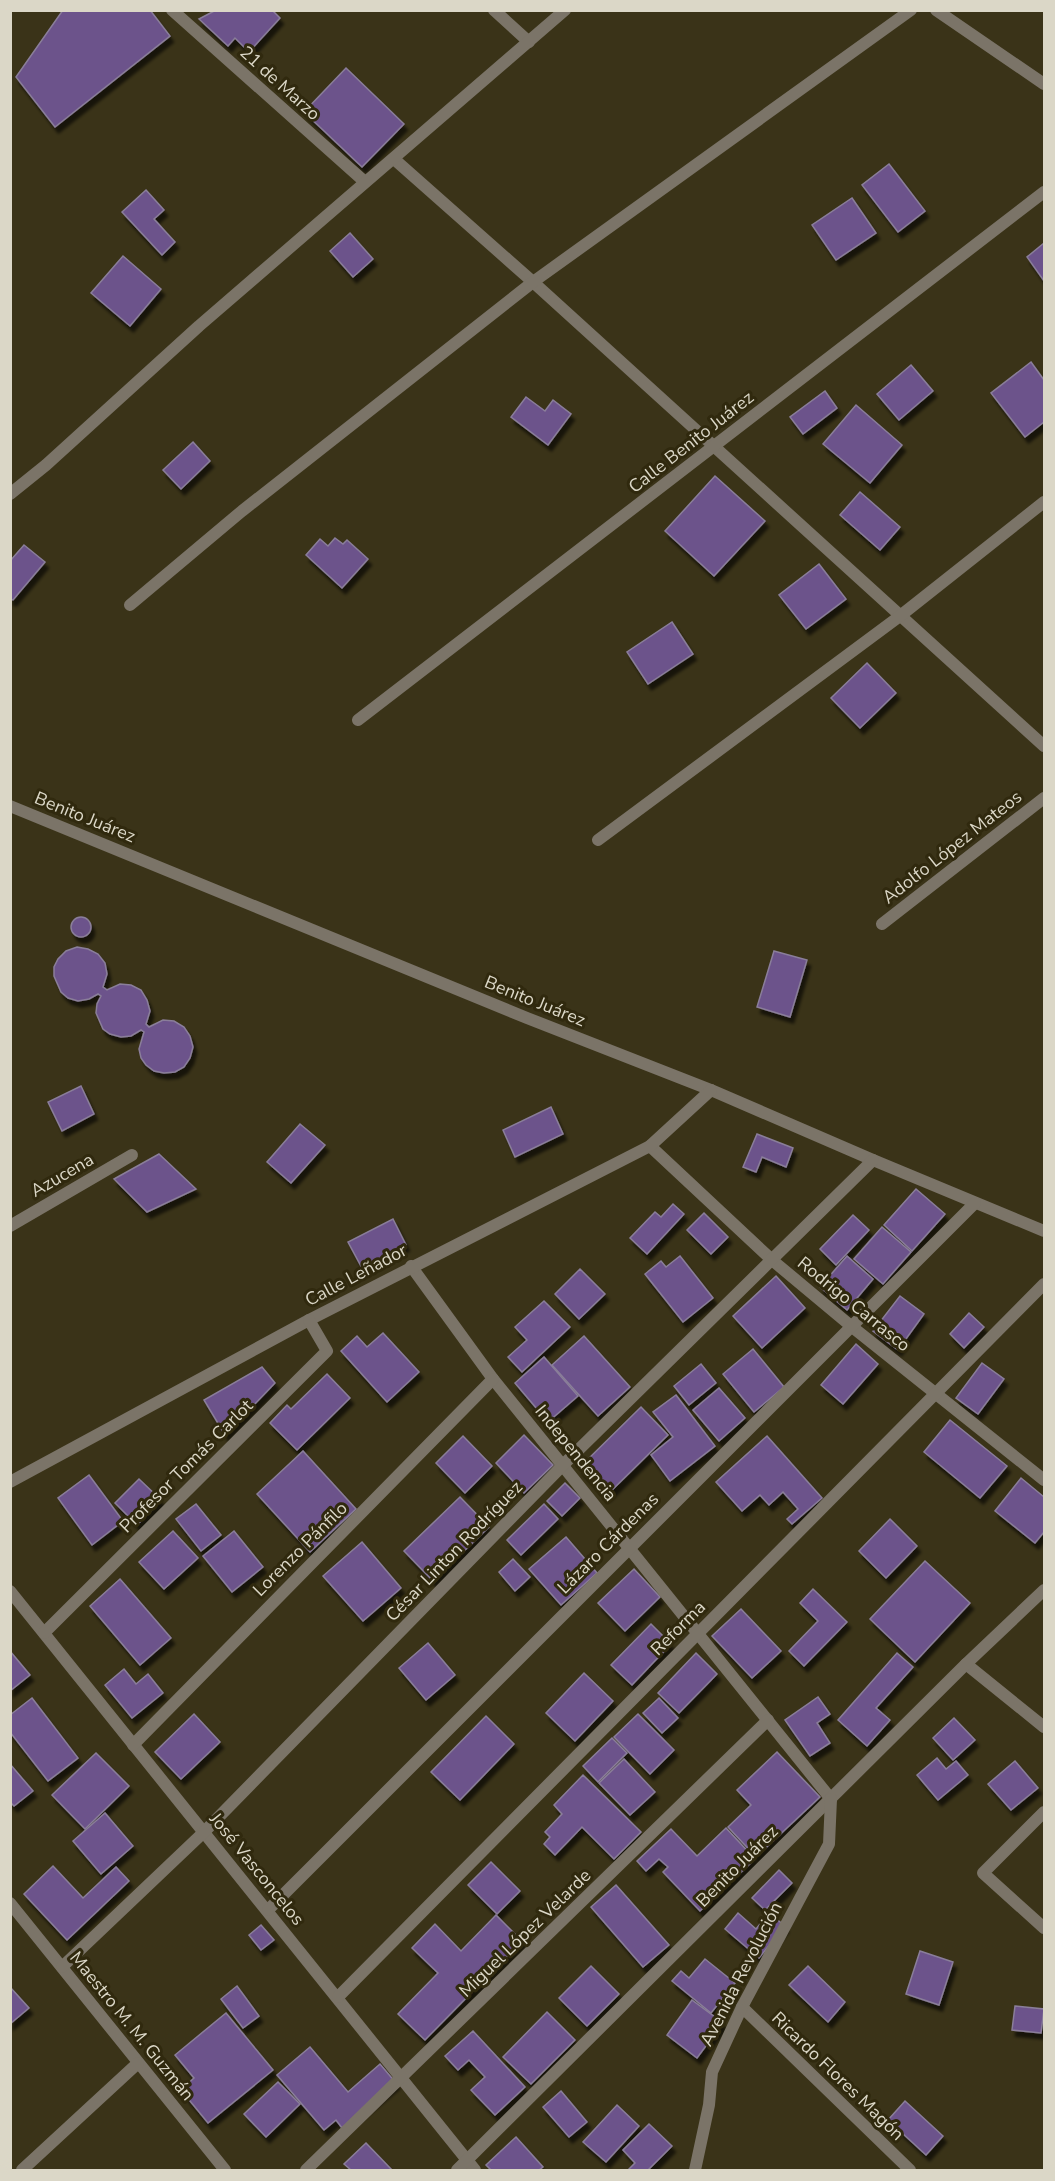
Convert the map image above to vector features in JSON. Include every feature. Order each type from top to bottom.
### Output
[{"type":"street","name":"21 de Marzo","points":[[172,10],[365,182]]},
{"type":"street","points":[[494,10],[529,42]]},
{"type":"street","points":[[10,494],[46,465],[199,326],[565,10]]},
{"type":"street","points":[[130,605],[242,511],[533,282],[910,10]]},
{"type":"street","points":[[936,10],[1044,84]]},
{"type":"street","points":[[394,159],[533,282],[1044,746]]},
{"type":"street","name":"Calle Benito Juárez","points":[[358,720],[1044,192]]},
{"type":"street","points":[[598,840],[900,616],[1044,502]]},
{"type":"street","name":"Adolfo López Mateos","points":[[882,924],[1044,798]]},
{"type":"street","name":"Benito Juárez","points":[[10,806],[527,1018],[711,1090],[1044,1231]]},
{"type":"street","name":"Calle Leñador","points":[[10,1482],[411,1266],[650,1146],[711,1090]]},
{"type":"street","name":"Rodrigo Carrasco","points":[[650,1146],[772,1260],[1044,1480]]},
{"type":"street","name":"Azucena","points":[[10,1226],[132,1155]]},
{"type":"street","name":"César Linton Rodríguez","points":[[62,1967],[204,1832],[563,1466],[873,1160]]},
{"type":"street","name":"Lázaro Cárdenas","points":[[268,1910],[975,1203]]},
{"type":"street","name":"Independencia","points":[[411,1266],[493,1379],[831,1799]]},
{"type":"street","name":"Reforma","points":[[338,1997],[1044,1284]]},
{"type":"street","name":"Profesor Tomás Carlot","points":[[44,1633],[327,1351],[309,1320]]},
{"type":"street","name":"Lorenzo Pánfilo","points":[[133,1744],[493,1379]]},
{"type":"street","name":"Benito Juárez","points":[[457,2170],[471,2165],[831,1799],[966,1664],[1044,1590]]},
{"type":"street","name":"José Vasconcelos","points":[[10,1591],[471,2165]]},
{"type":"street","points":[[966,1664],[1044,1727]]},
{"type":"street","name":"Miguel López Velarde","points":[[306,2170],[768,1720]]},
{"type":"street","name":"Avenida Revolución","points":[[695,2170],[709,2104],[712,2072],[742,2007],[830,1844],[831,1799]]},
{"type":"street","points":[[1044,1812],[983,1873],[1044,1928]]},
{"type":"street","name":"Maestro M. M. Guzmán","points":[[10,1903],[225,2170]]},
{"type":"street","name":"Ricardo Flores Magón","points":[[742,2007],[910,2170]]},
{"type":"street","points":[[22,2170],[138,2063]]},
{"type":"building","points":[[63,10],[150,10],[170,36],[55,127],[16,77]]},
{"type":"building","points":[[216,10],[272,10],[280,18],[249,52],[235,38],[228,46],[199,19]]},
{"type":"building","points":[[346,68],[404,124],[362,167],[304,112]]},
{"type":"building","points":[[889,164],[925,211],[898,232],[862,185]]},
{"type":"building","points":[[146,190],[164,210],[154,219],[175,242],[162,255],[122,212]]},
{"type":"building","points":[[852,198],[876,233],[836,260],[812,225]]},
{"type":"building","points":[[350,233],[373,259],[353,277],[330,251]]},
{"type":"building","points":[[1044,243],[1044,281],[1027,257]]},
{"type":"building","points":[[123,256],[161,289],[130,326],[91,293]]},
{"type":"building","points":[[1031,362],[1044,380],[1044,422],[1025,437],[991,393]]},
{"type":"building","points":[[911,365],[933,391],[899,420],[877,394]]},
{"type":"building","points":[[825,391],[837,408],[803,434],[790,417]]},
{"type":"building","points":[[526,397],[545,411],[553,400],[571,414],[548,445],[511,417]]},
{"type":"building","points":[[856,405],[902,445],[870,483],[823,444]]},
{"type":"building","points":[[193,442],[210,461],[181,489],[163,470]]},
{"type":"building","points":[[715,476],[765,521],[714,576],[665,531]]},
{"type":"building","points":[[860,492],[900,527],[880,550],[840,515]]},
{"type":"building","points":[[335,538],[343,544],[347,540],[368,559],[342,588],[306,555],[320,539],[328,546]]},
{"type":"building","points":[[24,545],[45,562],[13,600],[10,599],[10,561]]},
{"type":"building","points":[[819,564],[846,599],[806,629],[779,595]]},
{"type":"building","points":[[672,622],[693,654],[648,684],[627,652]]},
{"type":"building","points":[[867,663],[896,693],[860,728],[831,698]]},
{"type":"building","points":[[81,917],[88,920],[91,927],[88,934],[81,937],[74,934],[71,927],[74,920]]},
{"type":"building","points":[[77,947],[98,954],[105,963],[107,974],[103,987],[107,990],[120,984],[131,985],[141,990],[150,1011],[146,1024],[149,1027],[163,1020],[174,1021],[184,1027],[193,1047],[184,1067],[175,1072],[154,1071],[141,1058],[139,1049],[144,1032],[141,1030],[131,1036],[121,1037],[110,1034],[103,1029],[96,1013],[101,996],[98,994],[78,1001],[68,998],[61,992],[54,976],[54,967],[66,951]]},
{"type":"building","points":[[774,951],[807,960],[790,1017],[757,1007]]},
{"type":"building","points":[[81,1086],[94,1114],[62,1131],[48,1102]]},
{"type":"building","points":[[551,1107],[563,1134],[515,1157],[503,1130]]},
{"type":"building","points":[[300,1124],[325,1145],[291,1183],[267,1162]]},
{"type":"building","points":[[757,1134],[793,1148],[786,1167],[762,1157],[756,1172],[743,1167]]},
{"type":"building","points":[[159,1154],[196,1189],[147,1212],[114,1179]]},
{"type":"building","points":[[916,1189],[945,1214],[912,1251],[884,1225]]},
{"type":"building","points":[[673,1204],[684,1214],[647,1254],[630,1238],[655,1212],[661,1217]]},
{"type":"building","points":[[704,1213],[728,1237],[711,1254],[687,1230]]},
{"type":"building","points":[[853,1215],[869,1230],[836,1265],[820,1249]]},
{"type":"building","points":[[393,1219],[406,1245],[362,1268],[348,1242]]},
{"type":"building","points":[[882,1227],[911,1252],[883,1284],[854,1259]]},
{"type":"building","points":[[680,1256],[713,1298],[683,1322],[645,1274],[661,1261],[666,1267]]},
{"type":"building","points":[[847,1256],[873,1279],[847,1310],[820,1287]]},
{"type":"building","points":[[580,1269],[605,1294],[579,1319],[555,1294]]},
{"type":"building","points":[[776,1276],[805,1308],[762,1348],[733,1316]]},
{"type":"building","points":[[900,1296],[924,1314],[898,1350],[873,1331]]},
{"type":"building","points":[[544,1301],[570,1327],[522,1372],[508,1357],[527,1340],[515,1327]]},
{"type":"building","points":[[969,1313],[984,1327],[964,1348],[950,1334]]},
{"type":"building","points":[[383,1333],[419,1372],[387,1402],[341,1351],[357,1336],[367,1347]]},
{"type":"building","points":[[584,1336],[630,1387],[598,1416],[552,1365]]},
{"type":"building","points":[[856,1344],[878,1364],[843,1404],[821,1385]]},
{"type":"building","points":[[753,1349],[784,1387],[754,1412],[723,1374]]},
{"type":"building","points":[[544,1357],[578,1396],[548,1422],[515,1383]]},
{"type":"building","points":[[982,1363],[1004,1379],[978,1414],[956,1398]]},
{"type":"building","points":[[701,1364],[716,1383],[689,1405],[674,1386]]},
{"type":"building","points":[[262,1367],[275,1383],[225,1435],[204,1400]]},
{"type":"building","points":[[327,1374],[350,1398],[297,1450],[270,1423],[287,1405],[291,1409]]},
{"type":"building","points":[[719,1388],[745,1418],[719,1441],[693,1410]]},
{"type":"building","points":[[676,1395],[715,1446],[670,1481],[651,1455],[673,1437],[653,1412]]},
{"type":"building","points":[[641,1407],[668,1435],[606,1496],[579,1468]]},
{"type":"building","points":[[950,1420],[1007,1466],[980,1498],[924,1452]]},
{"type":"building","points":[[524,1435],[553,1465],[524,1493],[496,1463]]},
{"type":"building","points":[[463,1436],[492,1466],[465,1493],[436,1463]]},
{"type":"building","points":[[767,1436],[822,1498],[792,1524],[787,1519],[798,1509],[783,1492],[769,1505],[760,1495],[742,1511],[716,1482]]},
{"type":"building","points":[[303,1451],[356,1509],[310,1552],[257,1494]]},
{"type":"building","points":[[89,1475],[123,1521],[92,1545],[58,1498]]},
{"type":"building","points":[[1021,1478],[1044,1497],[1044,1532],[1035,1543],[995,1511]]},
{"type":"building","points":[[139,1479],[161,1500],[137,1525],[115,1503]]},
{"type":"building","points":[[565,1483],[580,1498],[562,1516],[547,1501]]},
{"type":"building","points":[[460,1497],[489,1527],[433,1581],[404,1551]]},
{"type":"building","points":[[196,1504],[221,1535],[201,1551],[176,1519]]},
{"type":"building","points":[[544,1504],[558,1519],[521,1555],[507,1540]]},
{"type":"building","points":[[890,1519],[917,1546],[886,1578],[859,1551]]},
{"type":"building","points":[[173,1531],[198,1558],[164,1589],[139,1562]]},
{"type":"building","points":[[234,1531],[263,1567],[232,1592],[203,1556]]},
{"type":"building","points":[[566,1537],[597,1573],[561,1605],[529,1569]]},
{"type":"building","points":[[362,1542],[401,1588],[363,1621],[323,1576]]},
{"type":"building","points":[[513,1559],[530,1577],[515,1591],[499,1572]]},
{"type":"building","points":[[925,1561],[970,1603],[915,1662],[870,1619]]},
{"type":"building","points":[[634,1569],[660,1597],[625,1631],[598,1603]]},
{"type":"building","points":[[120,1579],[171,1638],[140,1665],[90,1606]]},
{"type":"building","points":[[813,1589],[847,1622],[804,1666],[789,1651],[818,1621],[800,1603]]},
{"type":"building","points":[[741,1609],[781,1651],[752,1678],[712,1636]]},
{"type":"building","points":[[651,1624],[671,1644],[632,1685],[611,1665]]},
{"type":"building","points":[[428,1643],[455,1675],[426,1700],[399,1668]]},
{"type":"building","points":[[10,1651],[30,1675],[10,1691]]},
{"type":"building","points":[[696,1653],[717,1674],[679,1713],[658,1693]]},
{"type":"building","points":[[897,1653],[913,1667],[876,1708],[890,1720],[867,1746],[838,1720]]},
{"type":"building","points":[[124,1669],[136,1684],[148,1674],[163,1693],[132,1718],[105,1685]]},
{"type":"building","points":[[584,1673],[613,1701],[575,1741],[546,1713]]},
{"type":"building","points":[[818,1697],[830,1714],[817,1723],[830,1743],[810,1756],[785,1720]]},
{"type":"building","points":[[32,1698],[78,1758],[48,1781],[10,1732],[10,1715]]},
{"type":"building","points":[[659,1698],[678,1718],[662,1733],[643,1713]]},
{"type":"building","points":[[194,1714],[220,1742],[181,1779],[155,1752]]},
{"type":"building","points":[[638,1714],[674,1750],[650,1774],[614,1737]]},
{"type":"building","points":[[486,1716],[514,1744],[460,1800],[431,1772]]},
{"type":"building","points":[[954,1718],[975,1740],[953,1760],[933,1738]]},
{"type":"building","points":[[612,1738],[627,1753],[598,1782],[583,1766]]},
{"type":"building","points":[[777,1752],[820,1797],[756,1857],[728,1827],[751,1805],[737,1790]]},
{"type":"building","points":[[96,1753],[129,1786],[85,1829],[52,1795]]},
{"type":"building","points":[[937,1758],[946,1769],[956,1761],[968,1775],[938,1800],[917,1775]]},
{"type":"building","points":[[624,1759],[655,1792],[630,1815],[599,1783]]},
{"type":"building","points":[[1015,1761],[1038,1788],[1011,1810],[988,1784]]},
{"type":"building","points":[[10,1764],[33,1791],[14,1806],[10,1802]]},
{"type":"building","points":[[583,1775],[641,1832],[614,1859],[582,1827],[555,1855],[544,1844],[550,1837],[545,1832],[562,1814],[554,1805]]},
{"type":"building","points":[[105,1813],[133,1846],[101,1874],[73,1841]]},
{"type":"building","points":[[726,1828],[755,1859],[700,1911],[663,1872],[668,1867],[659,1859],[646,1871],[637,1861],[671,1829],[697,1856]]},
{"type":"building","points":[[491,1862],[520,1891],[497,1914],[468,1885]]},
{"type":"building","points":[[53,1866],[83,1898],[116,1867],[129,1881],[67,1940],[24,1894]]},
{"type":"building","points":[[779,1870],[792,1883],[765,1910],[752,1898]]},
{"type":"building","points":[[616,1885],[669,1945],[643,1967],[591,1907]]},
{"type":"building","points":[[738,1913],[756,1929],[769,1913],[785,1926],[759,1958],[725,1929]]},
{"type":"building","points":[[496,1915],[522,1941],[425,2040],[398,2014],[438,1973],[412,1948],[435,1924],[461,1951]]},
{"type":"building","points":[[261,1925],[274,1940],[261,1950],[249,1935]]},
{"type":"building","points":[[920,1951],[953,1962],[939,2005],[906,1994]]},
{"type":"building","points":[[705,1959],[735,1983],[711,2013],[672,1981],[681,1971],[689,1978]]},
{"type":"building","points":[[591,1966],[619,1994],[587,2026],[559,1998]]},
{"type":"building","points":[[808,1966],[845,2002],[828,2022],[789,1985]]},
{"type":"building","points":[[237,1986],[259,2016],[243,2028],[221,1999]]},
{"type":"building","points":[[10,1987],[29,2008],[10,2024]]},
{"type":"building","points":[[692,2000],[723,2023],[697,2058],[667,2035]]},
{"type":"building","points":[[1015,2006],[1044,2009],[1041,2033],[1012,2030]]},
{"type":"building","points":[[547,2012],[575,2040],[531,2084],[503,2057]]},
{"type":"building","points":[[226,2013],[273,2070],[208,2123],[181,2090],[194,2078],[175,2055]]},
{"type":"building","points":[[473,2031],[525,2087],[495,2115],[471,2090],[485,2077],[469,2060],[458,2070],[445,2056]]},
{"type":"building","points":[[310,2047],[348,2092],[380,2064],[396,2083],[342,2128],[336,2120],[324,2130],[277,2075]]},
{"type":"building","points":[[278,2082],[300,2104],[266,2137],[244,2114]]},
{"type":"building","points":[[561,2091],[587,2122],[569,2137],[543,2107]]},
{"type":"building","points":[[905,2101],[943,2136],[926,2155],[888,2120]]},
{"type":"building","points":[[617,2105],[639,2126],[606,2162],[583,2142]]},
{"type":"building","points":[[649,2124],[672,2146],[648,2170],[630,2170],[635,2163],[623,2150]]},
{"type":"building","points":[[516,2137],[543,2167],[539,2170],[491,2170],[486,2165]]},
{"type":"building","points":[[366,2143],[392,2170],[351,2170],[344,2164]]}]
